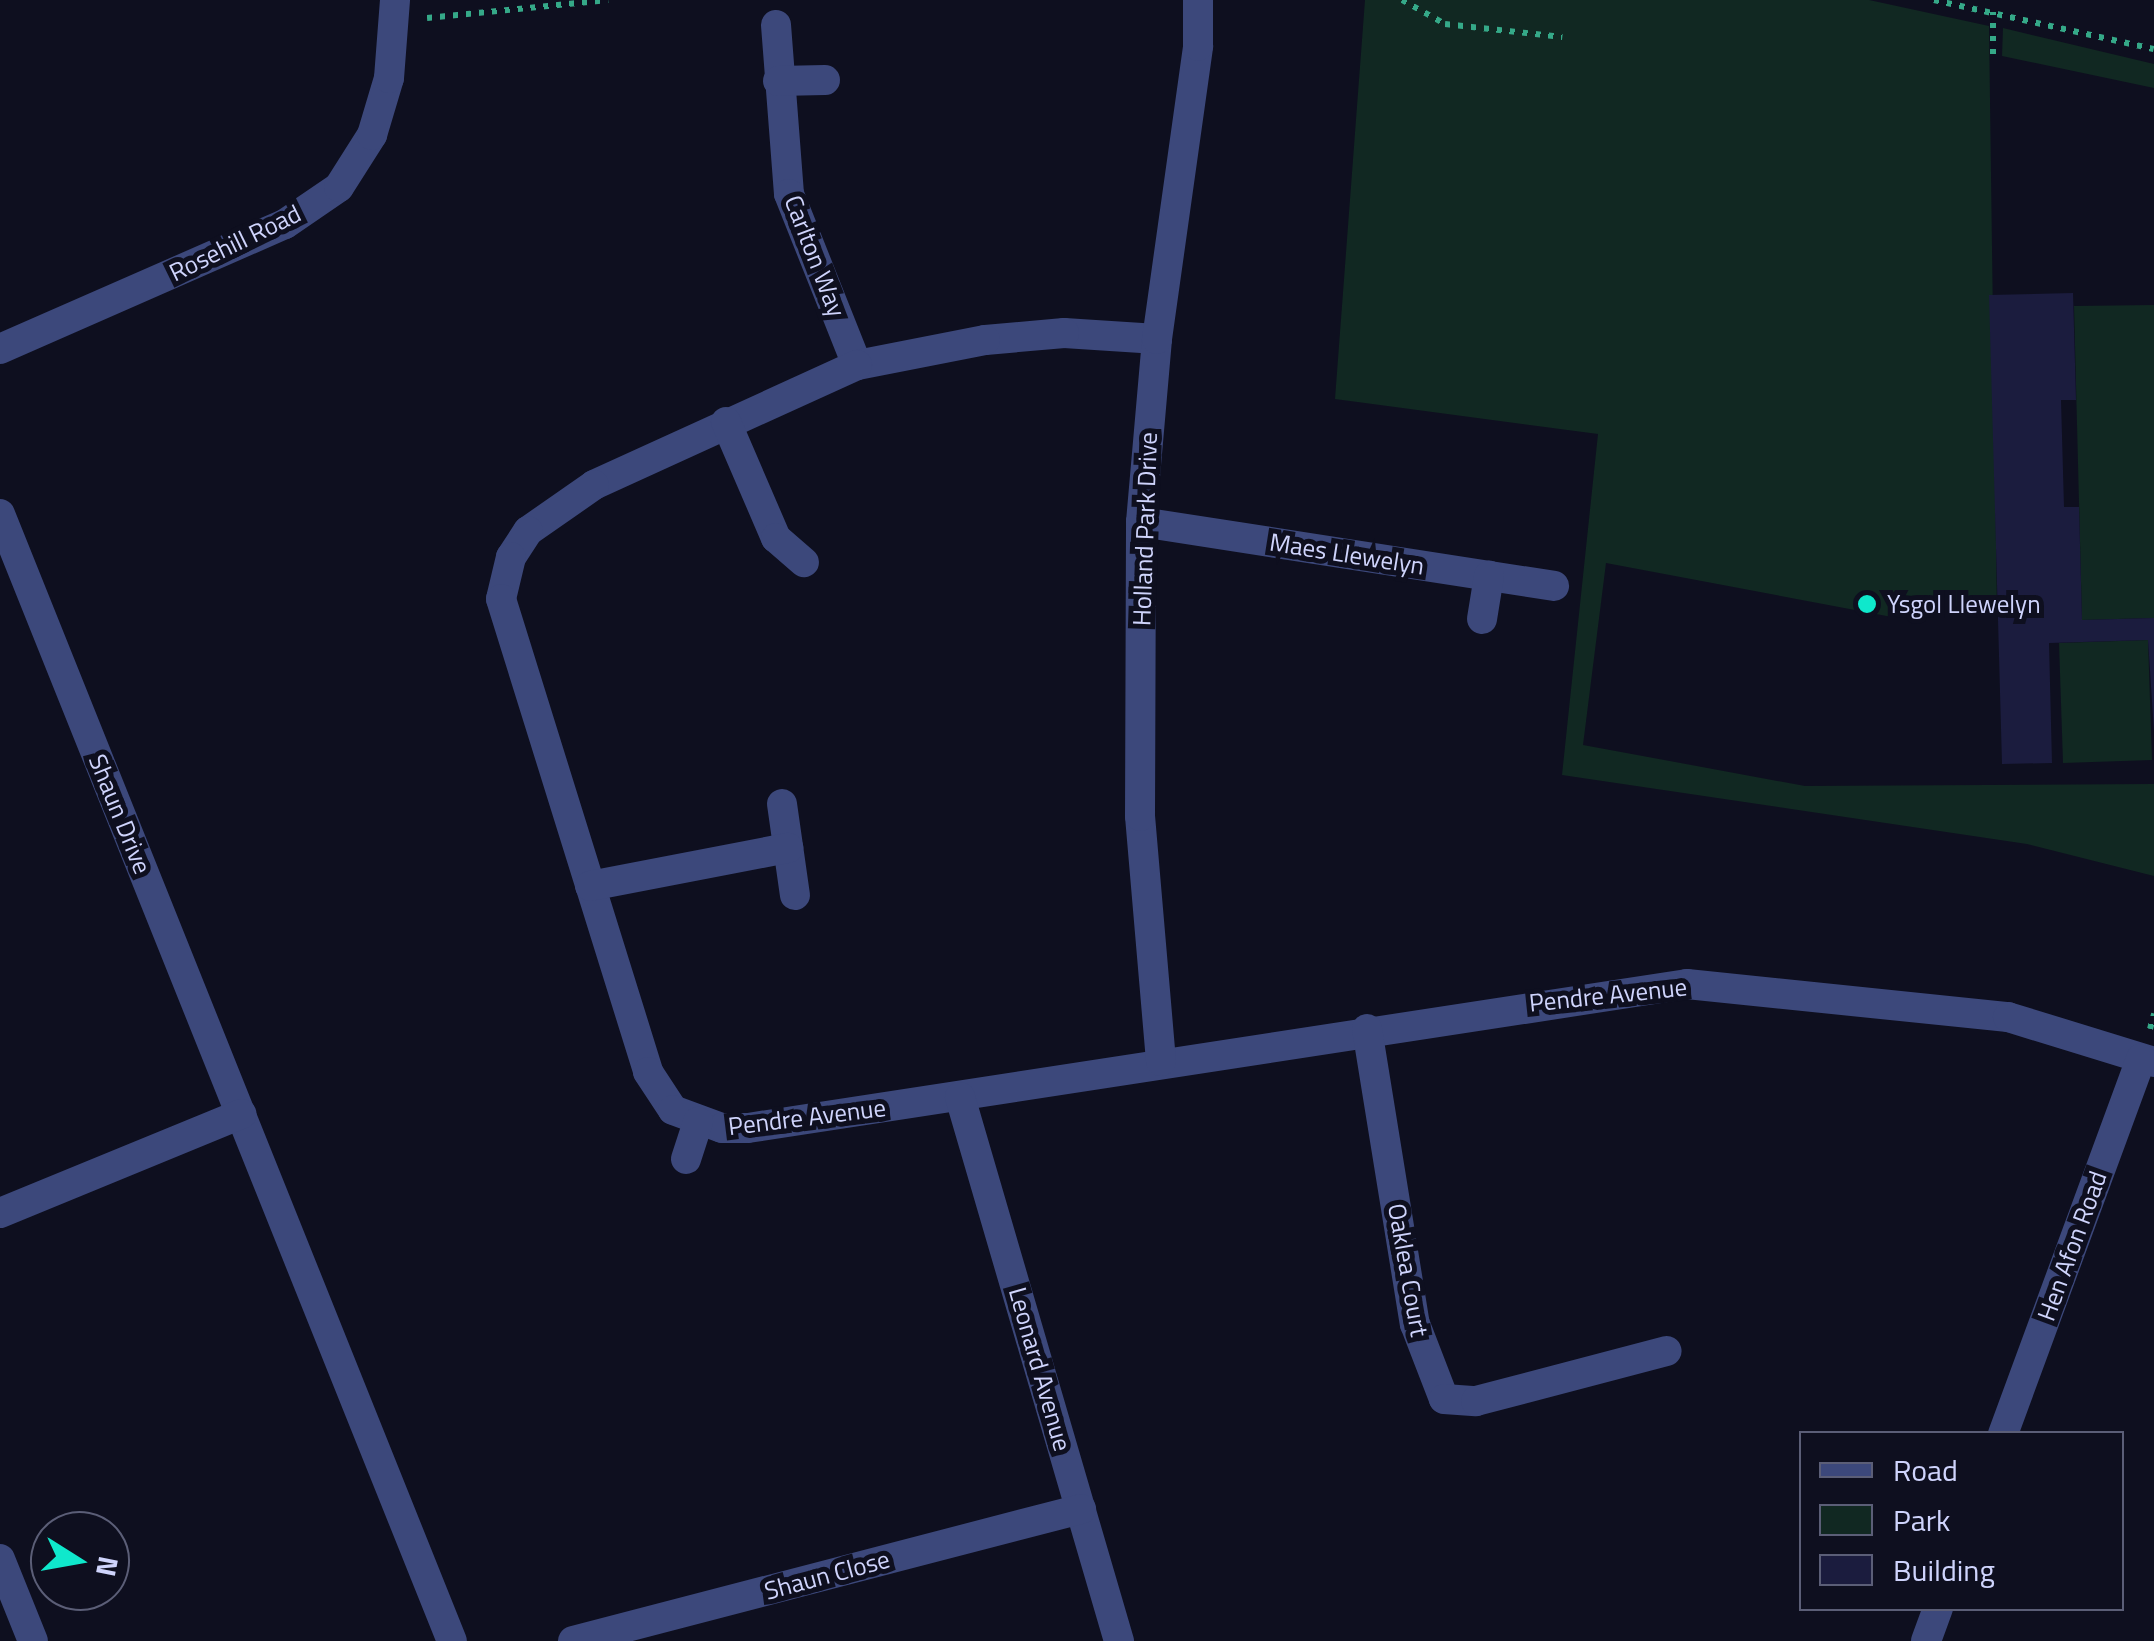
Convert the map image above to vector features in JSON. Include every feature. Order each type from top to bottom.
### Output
[{"type":"street","name":"Holland Park Drive","points":[[1161,1061],[1140,816],[1141,522],[1156,339],[1198,46],[1198,0]]},
{"type":"street","name":"Rosehill Road","points":[[0,349],[285,224],[339,186],[372,135],[389,78],[395,11]]},
{"type":"street","name":"Carlton Way","points":[[776,25],[790,194],[857,365]]},
{"type":"street","points":[[778,81],[825,80]]},
{"type":"street","name":"Pendre Avenue","points":[[1156,339],[1064,333],[985,340],[857,365],[594,485],[528,531],[511,557],[501,599],[648,1072],[674,1110],[698,1122],[748,1128],[1367,1029],[1687,984],[2008,1017],[2147,1061]]},
{"type":"street","points":[[726,422],[776,538],[804,562]]},
{"type":"street","name":"Shaun Drive","points":[[0,514],[452,1641]]},
{"type":"street","name":"Maes Llewelyn","points":[[1141,522],[1554,586]]},
{"type":"street","points":[[1482,619],[1489,576]]},
{"type":"street","points":[[782,804],[796,895]]},
{"type":"street","points":[[590,886],[788,848]]},
{"type":"street","name":"Oaklea Court","points":[[1367,1029],[1415,1324],[1444,1399],[1476,1401],[1667,1351]]},
{"type":"street","name":"Hen Afon Road","points":[[2004,1431],[2147,1061]]},
{"type":"street","name":"Leonard Avenue","points":[[960,1097],[1119,1641]]},
{"type":"street","points":[[0,1213],[241,1114]]},
{"type":"street","points":[[686,1159],[698,1122]]},
{"type":"street","name":"Shaun Close","points":[[573,1641],[1081,1510]]},
{"type":"street","points":[[0,1559],[33,1641]]},
{"type":"street","points":[[1926,1641],[1937,1611]]},
{"type":"path","points":[[395,11],[608,0]]},
{"type":"path","points":[[1402,0],[1445,24],[1562,37]]},
{"type":"path","points":[[1934,0],[2154,49]]},
{"type":"path","points":[[1993,12],[1993,54]]},
{"type":"green space","points":[[1365,0],[1869,0],[1989,26],[1997,616],[1892,617],[1606,563],[1583,745],[1805,786],[2154,784],[2154,876],[2027,844],[1562,775],[1598,434],[1335,399]]},
{"type":"green space","points":[[2003,28],[2154,64],[2154,88],[2002,56]]},
{"type":"green space","points":[[2154,305],[2154,618],[2082,620],[2074,306]]},
{"type":"green space","points":[[2148,640],[2152,760],[2063,763],[2059,643]]},
{"type":"building","points":[[2073,293],[2076,400],[2061,400],[2064,507],[2079,507],[2082,620],[2154,618],[2154,732],[2148,640],[2049,643],[2052,763],[2002,764],[1989,295]]},
{"type":"place","name":"Ysgol Llewelyn","points":[[1867,604]]}]
